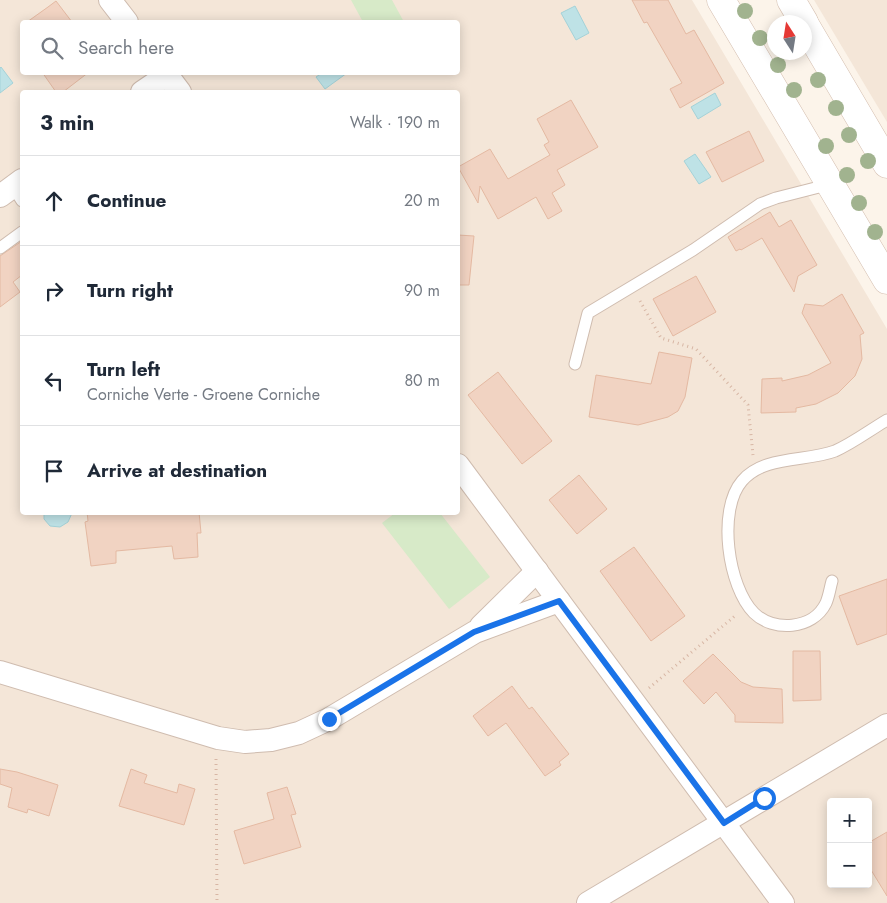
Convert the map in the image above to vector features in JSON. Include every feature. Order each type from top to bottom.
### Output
[{"type":"street","points":[[110,0],[125,20]]},
{"type":"street","points":[[721,0],[887,280]]},
{"type":"street","points":[[791,0],[799,15]]},
{"type":"street","points":[[812,37],[887,164]]},
{"type":"street","points":[[145,90],[165,75]]},
{"type":"street","points":[[167,75],[178,90]]},
{"type":"street","points":[[460,468],[783,903]]},
{"type":"street","points":[[474,632],[537,571]]},
{"type":"street","points":[[0,672],[218,738],[245,742],[272,740],[299,734],[329,719],[474,632],[559,601]]},
{"type":"street","points":[[588,903],[887,724]]},
{"type":"lane","points":[[575,364],[588,313],[693,250],[760,204],[831,184]]},
{"type":"lane","points":[[0,248],[20,233]]},
{"type":"lane","points":[[832,581],[826,604],[820,612],[800,624],[787,626],[772,624],[762,620],[748,605],[734,571],[727,531],[728,513],[742,481],[755,471],[772,464],[834,451],[887,420]]},
{"type":"path","points":[[632,287],[661,338],[696,349],[748,405],[755,471]]},
{"type":"path","points":[[633,701],[748,605]]},
{"type":"path","points":[[217,903],[216,756],[218,738]]},
{"type":"shaded area","points":[[0,0],[692,0],[887,329],[887,903],[0,903]]},
{"type":"shaded area","points":[[814,0],[887,0],[887,122]]},
{"type":"green space","points":[[351,0],[392,0],[403,20],[362,20]]},
{"type":"green space","points":[[392,515],[442,515],[490,577],[449,609],[382,523]]},
{"type":"water","points":[[575,6],[589,33],[576,40],[561,13]]},
{"type":"water","points":[[0,68],[13,83],[0,93]]},
{"type":"water","points":[[319,75],[344,75],[325,89],[316,77]]},
{"type":"water","points":[[715,93],[721,105],[698,119],[691,107]]},
{"type":"water","points":[[695,154],[711,177],[699,184],[684,161]]},
{"type":"water","points":[[44,515],[71,515],[68,522],[60,527],[50,526],[44,519]]},
{"type":"building","points":[[632,0],[668,0],[686,34],[694,30],[724,83],[680,108],[670,89],[682,83],[647,22],[644,23]]},
{"type":"building","points":[[56,1],[70,20],[30,20]]},
{"type":"building","points":[[44,75],[85,75],[66,90],[55,90]]},
{"type":"building","points":[[571,100],[598,147],[557,170],[565,185],[552,193],[562,211],[548,219],[536,197],[498,219],[480,186],[478,203],[460,171],[460,166],[490,149],[508,179],[550,155],[544,145],[549,142],[537,119]]},
{"type":"building","points":[[749,131],[764,161],[722,182],[706,152]]},
{"type":"building","points":[[770,212],[779,227],[791,220],[817,265],[798,276],[794,292],[762,238],[736,251],[728,237]]},
{"type":"building","points":[[460,235],[474,236],[469,285],[460,285]]},
{"type":"building","points":[[20,242],[20,277],[13,282],[20,292],[0,307],[0,256]]},
{"type":"building","points":[[696,276],[716,312],[673,336],[653,299]]},
{"type":"building","points":[[842,294],[864,333],[860,335],[862,359],[855,376],[838,393],[816,404],[796,408],[796,412],[761,413],[762,379],[782,378],[782,381],[808,375],[831,363],[802,313],[805,304],[823,306]]},
{"type":"building","points":[[659,352],[692,358],[685,397],[678,411],[668,417],[638,425],[589,417],[596,375],[651,384]]},
{"type":"building","points":[[498,372],[552,441],[522,464],[468,395]]},
{"type":"building","points":[[579,475],[607,509],[577,534],[549,500]]},
{"type":"building","points":[[87,515],[199,515],[201,533],[197,533],[198,557],[174,559],[172,546],[116,551],[116,563],[91,566],[85,522],[88,521]]},
{"type":"building","points":[[634,547],[685,616],[651,641],[600,571]]},
{"type":"building","points":[[887,579],[887,634],[857,645],[839,596]]},
{"type":"building","points":[[793,651],[820,651],[821,700],[793,701]]},
{"type":"building","points":[[713,654],[741,682],[753,687],[782,689],[783,723],[735,722],[735,715],[716,692],[704,704],[683,681]]},
{"type":"building","points":[[512,686],[529,709],[532,707],[569,754],[559,762],[561,765],[545,776],[506,723],[488,736],[473,716]]},
{"type":"building","points":[[0,769],[17,772],[58,785],[49,816],[28,809],[27,813],[8,807],[12,788],[0,784]]},
{"type":"building","points":[[131,769],[147,775],[144,783],[177,793],[179,784],[195,789],[184,825],[119,806]]},
{"type":"building","points":[[287,787],[296,814],[291,815],[301,847],[244,864],[234,831],[274,819],[267,793]]},
{"type":"building","points":[[887,832],[887,896],[872,872],[872,841]]},
{"type":"route","points":[[329,719],[474,632],[559,601],[724,823],[764,798]]}]
